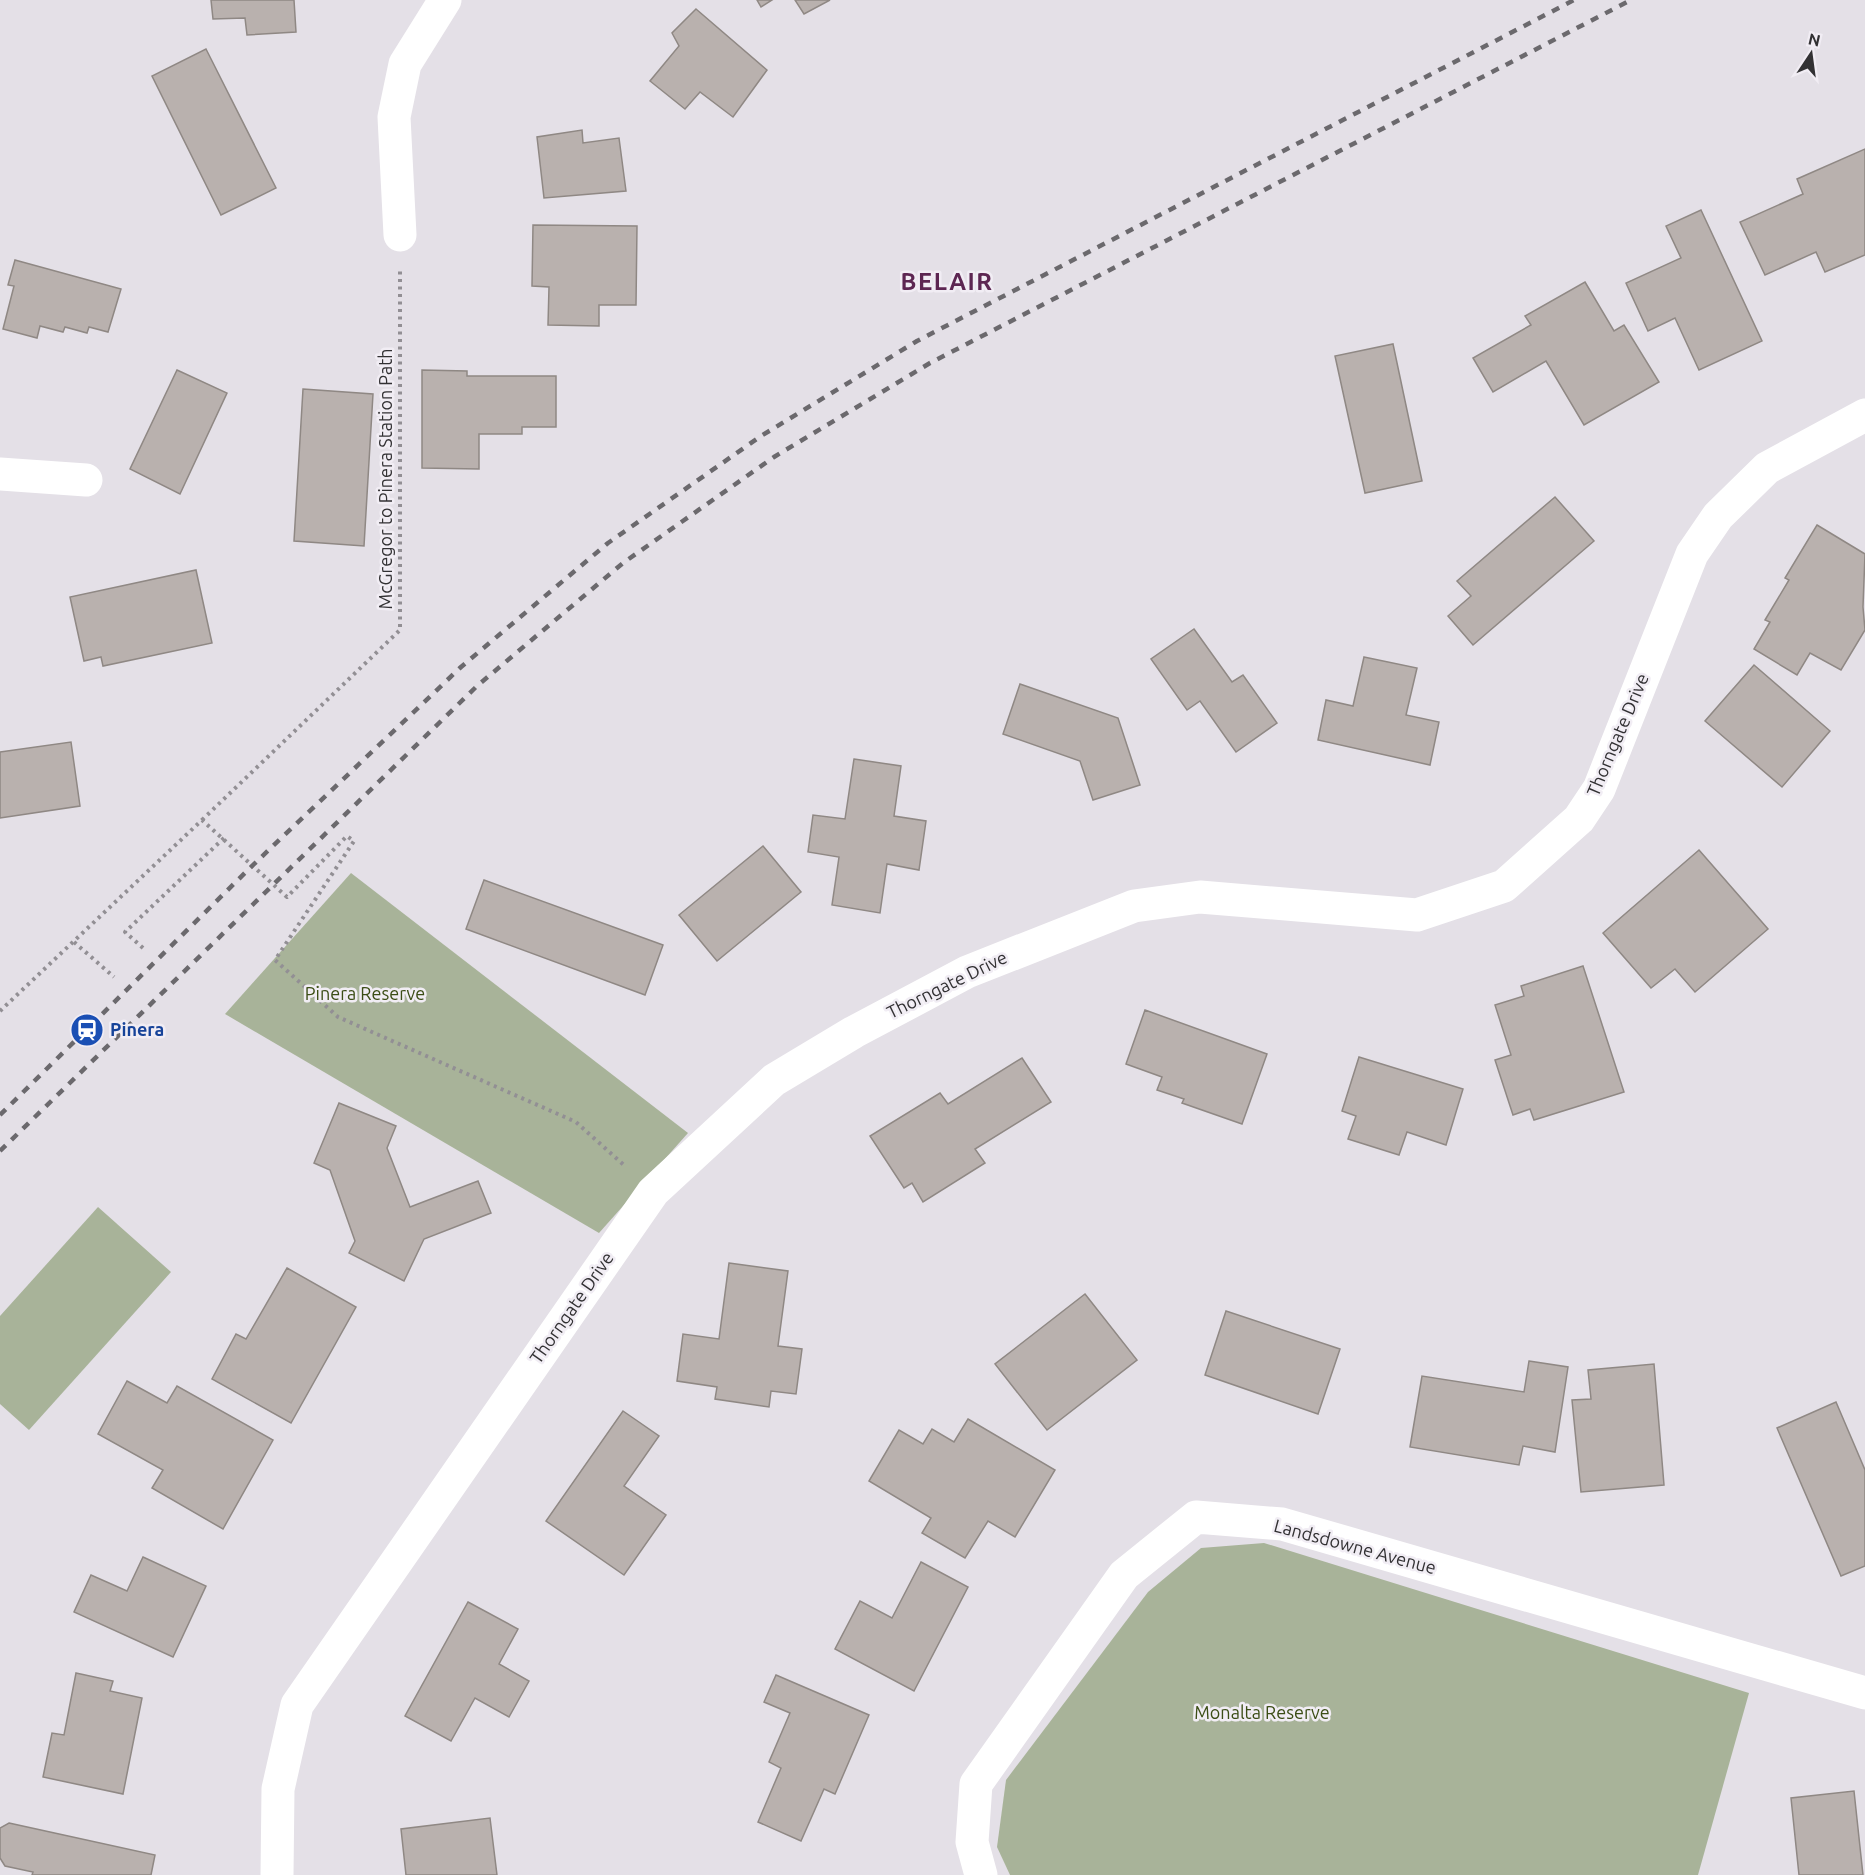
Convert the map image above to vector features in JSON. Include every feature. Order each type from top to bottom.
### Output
[{"type":"street","points":[[400,235],[394,117],[405,64],[445,0]]},
{"type":"street","name":"Thorngate Drive","points":[[278,1875],[278,1789],[297,1705],[653,1192],[774,1080],[854,1032],[967,972],[1134,906],[1200,897],[1417,915],[1504,886],[1579,819],[1599,789],[1692,554],[1718,516],[1767,468],[1865,415]]},
{"type":"street","points":[[0,474],[86,480]]},
{"type":"street","name":"Landsdowne Avenue","points":[[981,1875],[972,1842],[976,1784],[1124,1575],[1196,1517],[1282,1524],[1865,1693]]},
{"type":"path","name":"McGregor to Pinera Station Path","points":[[0,1011],[400,630],[400,235]]},
{"type":"path","points":[[202,820],[287,897],[347,836],[354,841],[275,960],[338,1017],[576,1122],[653,1192]]},
{"type":"path","points":[[143,948],[125,932],[224,838]]},
{"type":"path","points":[[74,942],[114,977]]},
{"type":"green space","name":"Pinera Reserve","points":[[351,873],[688,1133],[599,1233],[225,1014]]},
{"type":"green space","points":[[98,1207],[171,1272],[29,1430],[0,1404],[0,1316]]},
{"type":"green space","name":"Monalta Reserve","points":[[1264,1543],[1749,1693],[1698,1875],[1010,1875],[997,1847],[1006,1780],[1148,1592],[1201,1548]]},
{"type":"building","points":[[211,0],[294,0],[296,32],[247,35],[245,18],[213,19]]},
{"type":"building","points":[[757,0],[772,0],[761,7]]},
{"type":"building","points":[[795,0],[830,0],[804,14]]},
{"type":"building","points":[[696,9],[767,70],[733,117],[700,92],[685,109],[650,81],[679,46],[672,33]]},
{"type":"building","points":[[206,49],[276,188],[221,215],[152,76]]},
{"type":"building","points":[[582,130],[583,143],[619,138],[626,191],[544,198],[537,137]]},
{"type":"building","points":[[1865,149],[1865,255],[1825,272],[1816,252],[1765,275],[1740,222],[1803,194],[1797,179]]},
{"type":"building","points":[[1701,210],[1762,341],[1699,370],[1675,318],[1648,331],[1626,283],[1681,258],[1666,226]]},
{"type":"building","points":[[533,225],[637,226],[636,305],[599,305],[599,326],[548,325],[549,287],[532,286]]},
{"type":"building","points":[[15,260],[121,289],[108,332],[89,327],[87,333],[65,327],[63,332],[40,326],[37,338],[3,329],[14,286],[8,285]]},
{"type":"building","points":[[1585,282],[1614,331],[1624,325],[1659,382],[1584,425],[1546,361],[1493,392],[1473,358],[1531,325],[1525,316]]},
{"type":"building","points":[[1393,344],[1422,481],[1365,493],[1335,356]]},
{"type":"building","points":[[177,370],[227,393],[180,494],[130,469]]},
{"type":"building","points":[[422,370],[467,371],[467,376],[556,376],[556,427],[522,427],[522,434],[479,434],[479,469],[422,468]]},
{"type":"building","points":[[303,389],[373,394],[364,546],[294,541]]},
{"type":"building","points":[[1555,497],[1594,541],[1473,645],[1448,616],[1471,596],[1457,581]]},
{"type":"building","points":[[1817,525],[1865,554],[1863,607],[1865,630],[1841,670],[1810,653],[1797,675],[1754,649],[1770,622],[1765,620],[1789,580],[1785,578]]},
{"type":"building","points":[[196,570],[212,643],[103,666],[101,657],[84,661],[70,597]]},
{"type":"building","points":[[1194,629],[1232,682],[1243,675],[1277,723],[1236,752],[1200,701],[1187,710],[1151,659]]},
{"type":"building","points":[[1364,657],[1417,668],[1406,715],[1439,722],[1430,765],[1318,740],[1326,700],[1353,706]]},
{"type":"building","points":[[1754,665],[1830,731],[1782,787],[1705,721]]},
{"type":"building","points":[[1020,684],[1118,718],[1140,785],[1093,800],[1080,761],[1003,734]]},
{"type":"building","points":[[71,742],[80,806],[0,818],[0,752]]},
{"type":"building","points":[[854,759],[901,766],[894,816],[926,821],[919,870],[887,864],[880,913],[832,905],[839,857],[808,852],[813,815],[845,819]]},
{"type":"building","points":[[763,846],[801,892],[717,961],[679,915]]},
{"type":"building","points":[[1699,850],[1768,929],[1695,992],[1675,969],[1651,988],[1603,933]]},
{"type":"building","points":[[484,880],[663,945],[645,995],[466,929]]},
{"type":"building","points":[[1583,966],[1624,1092],[1534,1120],[1530,1109],[1513,1115],[1495,1060],[1511,1055],[1495,1005],[1524,996],[1521,986]]},
{"type":"building","points":[[1145,1010],[1267,1054],[1242,1124],[1182,1103],[1184,1099],[1157,1090],[1162,1077],[1126,1064]]},
{"type":"building","points":[[1359,1057],[1463,1089],[1446,1145],[1407,1132],[1399,1155],[1348,1139],[1356,1116],[1342,1111]]},
{"type":"building","points":[[1022,1058],[1051,1102],[975,1149],[985,1163],[923,1202],[912,1183],[904,1188],[870,1136],[940,1093],[948,1104]]},
{"type":"building","points":[[339,1103],[396,1126],[387,1148],[410,1207],[478,1181],[491,1213],[424,1239],[404,1281],[349,1253],[355,1241],[330,1170],[314,1163]]},
{"type":"building","points":[[729,1263],[788,1271],[778,1346],[802,1349],[796,1394],[771,1391],[769,1407],[715,1399],[717,1387],[677,1381],[683,1334],[719,1339]]},
{"type":"building","points":[[287,1268],[356,1307],[291,1423],[212,1379],[236,1334],[246,1339]]},
{"type":"building","points":[[1085,1294],[1137,1360],[1047,1430],[995,1364]]},
{"type":"building","points":[[1226,1311],[1340,1349],[1318,1414],[1205,1375]]},
{"type":"building","points":[[1529,1361],[1568,1367],[1555,1452],[1523,1446],[1519,1465],[1410,1447],[1422,1376],[1524,1392]]},
{"type":"building","points":[[1654,1364],[1664,1485],[1581,1492],[1572,1400],[1591,1399],[1588,1370]]},
{"type":"building","points":[[127,1381],[167,1403],[177,1386],[273,1440],[223,1529],[152,1488],[163,1470],[98,1434]]},
{"type":"building","points":[[1836,1402],[1865,1470],[1865,1566],[1841,1576],[1777,1428]]},
{"type":"building","points":[[623,1411],[659,1436],[624,1486],[666,1515],[624,1575],[546,1521]]},
{"type":"building","points":[[968,1419],[1055,1470],[1015,1537],[988,1521],[965,1558],[922,1533],[931,1518],[869,1481],[899,1430],[923,1444],[932,1429],[954,1442]]},
{"type":"building","points":[[143,1557],[206,1586],[173,1657],[74,1612],[91,1575],[127,1591]]},
{"type":"building","points":[[921,1562],[968,1587],[914,1691],[835,1649],[860,1601],[892,1618]]},
{"type":"building","points":[[468,1602],[518,1629],[499,1664],[529,1681],[509,1717],[475,1698],[451,1741],[405,1716]]},
{"type":"building","points":[[76,1673],[113,1681],[110,1691],[142,1698],[123,1794],[43,1777],[52,1733],[64,1735]]},
{"type":"building","points":[[776,1675],[869,1715],[835,1794],[824,1789],[801,1841],[758,1822],[781,1768],[769,1762],[790,1713],[764,1702]]},
{"type":"building","points":[[1854,1791],[1863,1875],[1799,1875],[1791,1798]]},
{"type":"building","points":[[490,1818],[497,1875],[406,1875],[401,1829]]},
{"type":"building","points":[[9,1823],[155,1855],[151,1875],[32,1875],[33,1872],[5,1866],[0,1858],[0,1828]]},
{"type":"railway","points":[[0,1115],[253,865],[461,667],[608,543],[761,436],[917,341],[1574,0]]},
{"type":"railway","points":[[0,1151],[477,686],[623,563],[774,457],[930,363],[1631,0]]},
{"type":"place","name":"Pinera","points":[[87,1030]]},
{"type":"district","name":"BELAIR","points":[[947,282]]}]
